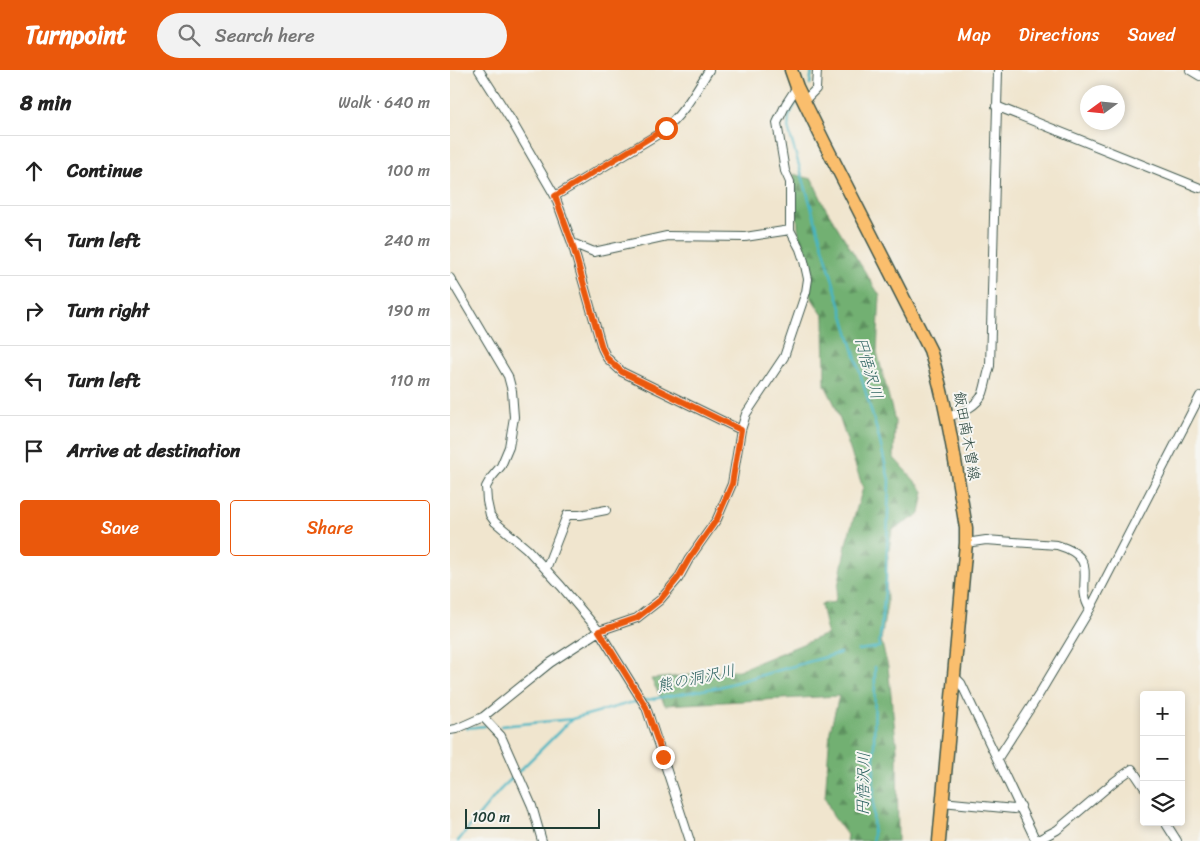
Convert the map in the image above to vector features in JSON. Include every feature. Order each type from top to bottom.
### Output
[{"type":"main road","name":"飯田南木曽線","points":[[791,70],[804,102],[930,350],[948,416],[966,528],[966,543],[939,841]]},
{"type":"street","points":[[478,70],[511,120],[555,196],[572,243],[602,348],[607,358],[622,372],[741,430]]},
{"type":"street","points":[[555,196],[660,133],[674,122],[709,70]]},
{"type":"street","points":[[804,102],[816,89],[817,70]]},
{"type":"street","points":[[948,416],[954,416],[966,410],[982,394],[990,366],[998,70]]},
{"type":"street","points":[[1190,70],[1200,76]]},
{"type":"street","points":[[450,730],[483,717],[550,663],[599,631],[637,618],[660,600],[678,578],[717,519],[732,484],[741,430],[746,414],[784,357],[806,292],[808,279],[804,261],[790,230],[790,182],[785,171],[783,149],[777,123],[797,87]]},
{"type":"street","points":[[996,106],[1200,188]]},
{"type":"street","points":[[572,243],[594,252],[667,236],[745,237],[790,230]]},
{"type":"street","points":[[450,278],[508,376],[512,391],[514,417],[509,447],[501,466],[486,487],[490,515],[495,522],[546,569],[599,631],[646,707],[690,841]]},
{"type":"street","points":[[998,758],[1090,609],[1200,396]]},
{"type":"street","points":[[546,569],[567,515],[580,515],[606,510]]},
{"type":"street","points":[[966,543],[986,540],[1057,545],[1068,548],[1075,553],[1083,564],[1085,571],[1085,597],[1090,609]]},
{"type":"street","points":[[954,676],[961,683],[1036,841],[1058,830],[1132,768],[1140,781]]},
{"type":"street","points":[[483,717],[501,736],[532,806],[542,841]]},
{"type":"street","points":[[942,802],[1014,809],[1021,806]]},
{"type":"street","points":[[1168,826],[1177,841]]},
{"type":"green space","points":[[793,174],[812,179],[825,207],[880,296],[877,352],[895,421],[894,458],[924,491],[920,514],[892,530],[886,571],[887,604],[881,640],[888,667],[897,749],[898,841],[846,841],[847,835],[833,816],[825,798],[830,731],[839,696],[665,705],[651,679],[739,670],[827,634],[821,604],[835,602],[847,540],[863,488],[835,405],[825,385],[824,317],[811,297],[809,271],[799,238]]},
{"type":"waterway","name":"円悟沢川","points":[[810,84],[812,70]]},
{"type":"waterway","name":"円悟沢川","points":[[796,103],[789,116],[788,128],[878,434],[889,480],[886,581],[879,647],[858,650]]},
{"type":"waterway","name":"熊の洞沢川","points":[[458,841],[499,791],[572,719],[630,703],[719,687],[840,653]]},
{"type":"waterway","name":"円悟沢川","points":[[873,841],[875,667]]},
{"type":"waterway","points":[[501,726],[572,719]]},
{"type":"waterway","points":[[466,728],[485,726]]},
{"type":"route","points":[[663,757],[646,707],[599,631],[637,618],[660,600],[678,578],[717,519],[732,484],[741,430],[622,372],[607,358],[602,348],[572,243],[555,196],[666,128]]}]
